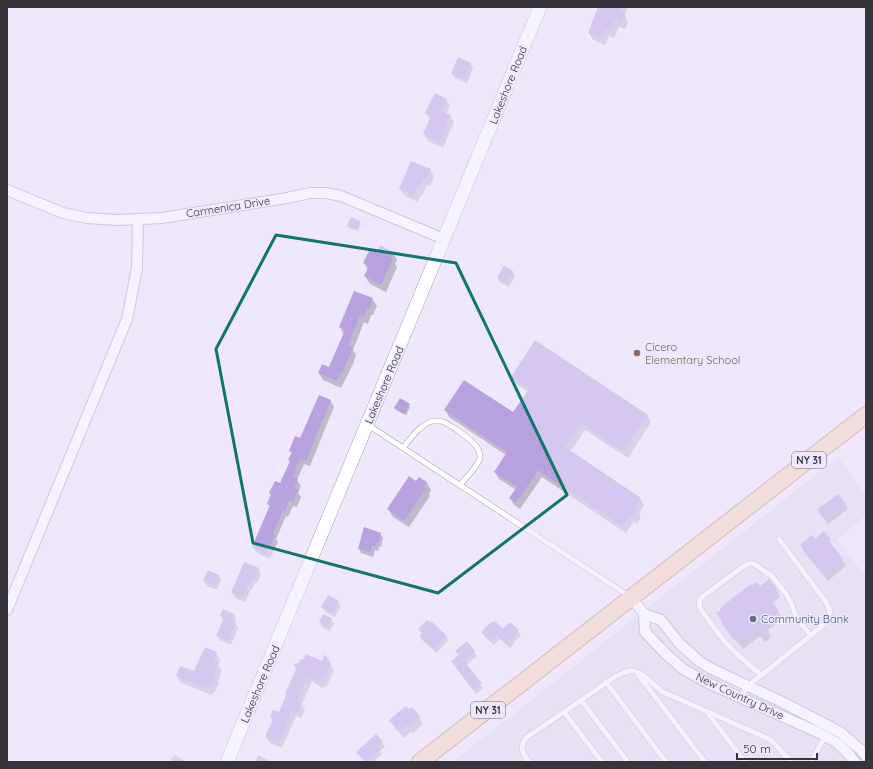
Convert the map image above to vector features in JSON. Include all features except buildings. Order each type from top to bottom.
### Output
[{"type":"main road","name":"NY 31","points":[[420,762],[866,416]]},
{"type":"street","name":"Lakeshore Road","points":[[227,762],[540,7]]},
{"type":"street","name":"Carmenica Drive","points":[[7,190],[63,213],[87,218],[118,220],[162,218],[310,193],[326,193],[341,196],[444,239]]},
{"type":"street","points":[[7,610],[127,320],[137,268],[138,219]]},
{"type":"street","name":"New Country Drive","points":[[632,598],[644,614],[646,632],[666,654],[683,669],[708,683],[825,736],[834,741],[855,762]]},
{"type":"street","name":"New Country Drive","points":[[644,614],[661,620],[679,643],[700,662],[840,732],[866,756]]},
{"type":"lane","points":[[403,448],[413,434],[423,426],[433,421],[442,421],[463,434],[475,444],[479,450],[480,459],[460,485]]},
{"type":"lane","points":[[367,425],[632,598]]},
{"type":"lane","points":[[740,698],[748,686],[826,622],[830,612],[826,602],[778,538]]},
{"type":"lane","points":[[761,675],[736,654],[724,641],[701,610],[699,600],[702,597],[746,564],[756,565],[771,575],[786,594],[796,617],[810,636]]},
{"type":"lane","points":[[529,762],[523,755],[522,749],[523,741],[527,737],[606,682],[628,671],[635,671],[663,692],[769,739],[791,762]]},
{"type":"lane","points":[[635,671],[705,762]]},
{"type":"lane","points":[[606,682],[666,762]]},
{"type":"lane","points":[[581,700],[628,762]]},
{"type":"lane","points":[[706,710],[745,762]]},
{"type":"lane","points":[[564,712],[602,762]]},
{"type":"lane","points":[[811,762],[830,727]]},
{"type":"highlighted area","points":[[276,235],[456,263],[567,495],[438,593],[253,543],[216,349]]},
{"type":"shaded area","points":[[838,457],[866,497],[866,515],[837,540],[866,577],[866,762],[453,762]]},
{"type":"place","name":"Cicero Elementary School","points":[[637,353]]},
{"type":"place","name":"Community Bank","points":[[753,619]]}]
